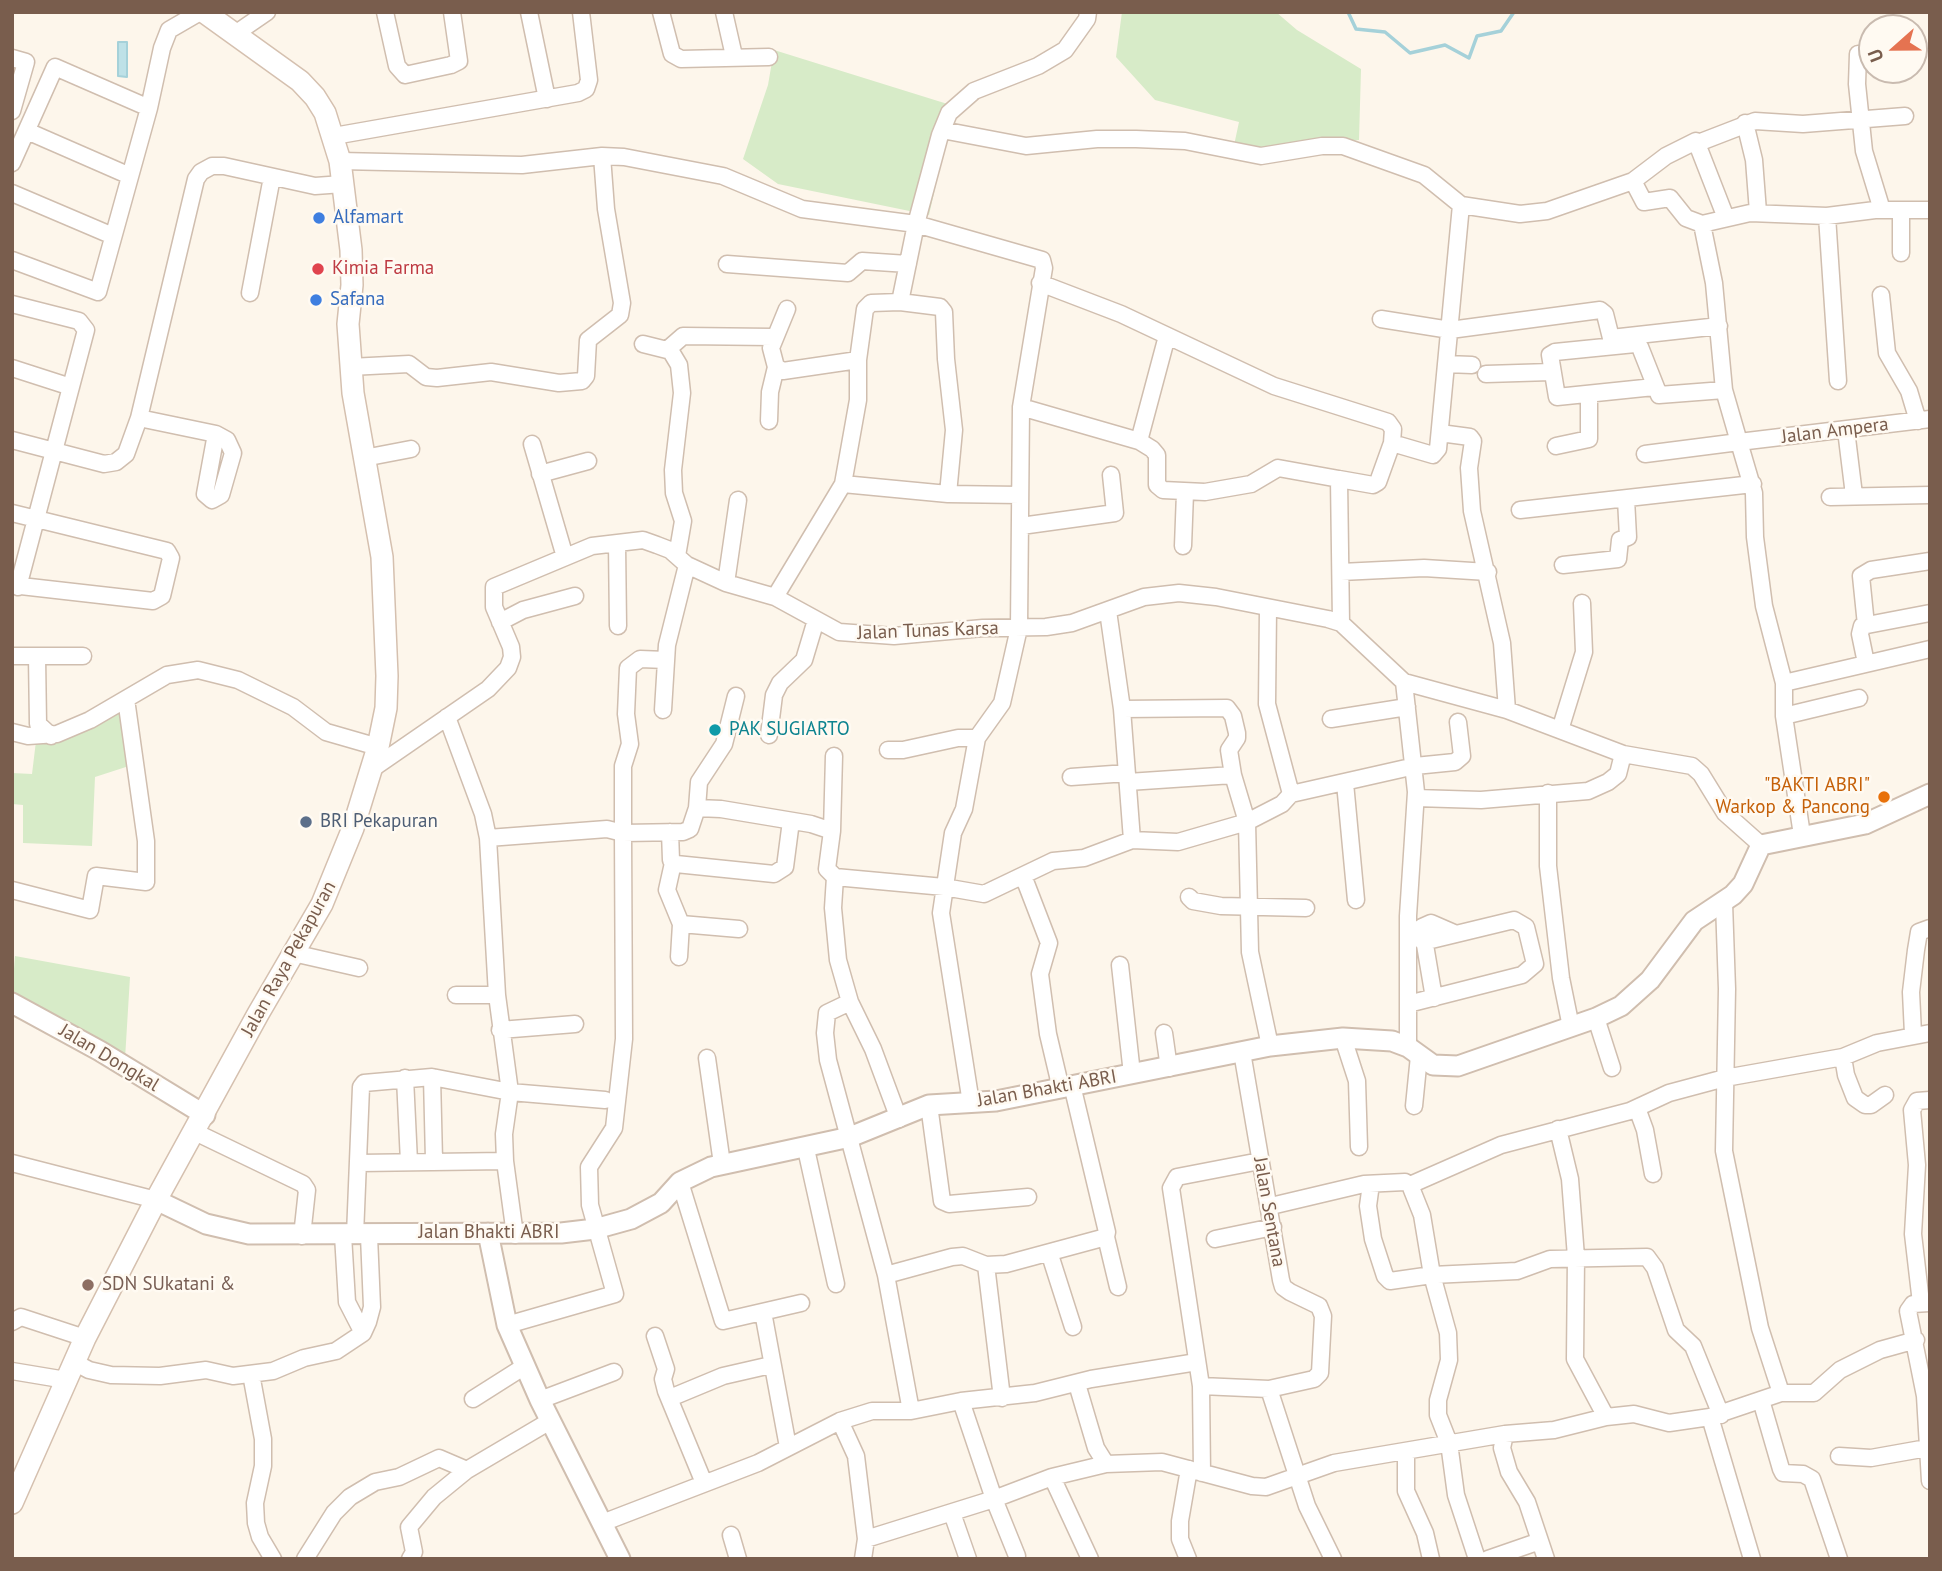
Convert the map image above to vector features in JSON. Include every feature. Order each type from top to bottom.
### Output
[{"type":"main road","name":"Jalan Raya Pekapuran","points":[[15,1489],[85,1338],[156,1200],[337,872],[372,769],[386,708],[382,557],[350,367],[348,324],[352,285],[351,250],[341,161],[334,136],[315,97],[300,81],[202,12]]},
{"type":"street","points":[[12,260],[98,292],[169,30],[202,12]]},
{"type":"street","points":[[235,34],[267,12]]},
{"type":"street","points":[[385,12],[397,66],[405,75],[459,61],[452,12]]},
{"type":"street","points":[[529,12],[547,99]]},
{"type":"street","points":[[334,136],[547,99],[586,89],[589,80],[581,12]]},
{"type":"street","points":[[661,12],[671,54],[681,59],[769,57]]},
{"type":"street","points":[[724,12],[734,56]]},
{"type":"street","points":[[900,302],[916,224],[942,130],[950,113],[974,91],[1038,66],[1065,50],[1087,19],[1088,12]]},
{"type":"street","points":[[12,58],[26,62],[12,111]]},
{"type":"street","points":[[12,163],[55,68],[149,108]]},
{"type":"street","points":[[1859,84],[1864,152],[1882,210]]},
{"type":"street","points":[[942,130],[1026,146],[1097,139],[1185,141],[1261,156],[1322,146],[1343,146],[1424,175],[1461,205],[1520,214],[1633,181],[1666,156],[1693,141],[1698,143],[1745,123],[1764,121],[1803,124],[1905,116]]},
{"type":"street","points":[[1745,123],[1754,160],[1758,212]]},
{"type":"street","points":[[27,131],[130,176]]},
{"type":"street","points":[[1698,143],[1726,218]]},
{"type":"street","points":[[350,367],[409,365],[426,377],[437,378],[491,372],[559,383],[582,381],[586,376],[589,340],[620,315],[622,303],[602,156]]},
{"type":"street","points":[[341,161],[522,165],[602,156],[723,176],[802,209],[916,224],[964,240],[1039,259],[1044,268],[1021,408],[1019,628],[1002,703],[977,738],[964,809],[953,833],[944,887],[941,926],[971,1103]]},
{"type":"street","points":[[12,440],[104,464],[116,462],[126,454],[139,418],[196,179],[212,166],[224,166],[315,186],[343,184]]},
{"type":"street","points":[[250,293],[272,177]]},
{"type":"street","points":[[1633,181],[1644,202],[1653,203],[1670,198],[1686,218],[1702,224],[1758,212],[1827,216],[1882,210],[1930,210]]},
{"type":"street","points":[[12,192],[113,236]]},
{"type":"street","points":[[1392,443],[1433,455],[1438,449],[1461,205]]},
{"type":"street","points":[[1901,210],[1901,253]]},
{"type":"street","points":[[1827,216],[1838,381]]},
{"type":"street","points":[[1702,224],[1719,326],[1724,390],[1753,484],[1764,607],[1784,683],[1784,716],[1802,835]]},
{"type":"street","points":[[727,264],[848,273],[862,261],[908,264]]},
{"type":"street","points":[[1021,408],[1139,441],[1156,452],[1159,488],[1185,493],[1251,484],[1278,468],[1373,485],[1378,482],[1392,443],[1393,429],[1388,422],[1274,386],[1167,336],[1040,283]]},
{"type":"street","points":[[1881,295],[1887,353],[1924,420]]},
{"type":"street","points":[[775,597],[843,484],[858,400],[858,360],[868,305],[900,302],[940,307],[944,312],[954,430],[948,494]]},
{"type":"street","points":[[12,304],[83,324],[86,330],[57,451],[37,520],[15,586],[153,601],[162,596],[171,558],[167,551],[37,520],[12,513]]},
{"type":"street","points":[[788,309],[773,338],[771,359],[776,367],[783,371],[858,360]]},
{"type":"street","points":[[1381,319],[1450,330],[1596,310],[1605,314],[1611,338],[1719,326]]},
{"type":"street","points":[[670,350],[675,340],[683,336],[773,338]]},
{"type":"street","points":[[1139,441],[1167,336]]},
{"type":"street","points":[[643,344],[670,350],[679,365],[682,393],[673,470],[674,494],[683,522],[682,561],[667,645],[663,710]]},
{"type":"street","points":[[1654,387],[1557,397],[1549,359],[1555,352],[1635,344],[1640,347],[1654,387],[1664,397],[1724,390]]},
{"type":"street","points":[[1446,364],[1472,365]]},
{"type":"street","points":[[769,421],[770,392],[776,367]]},
{"type":"street","points":[[12,368],[71,387]]},
{"type":"street","points":[[1486,374],[1551,372]]},
{"type":"street","points":[[1556,446],[1589,439],[1589,395]]},
{"type":"street","points":[[139,418],[216,434]]},
{"type":"street","name":"Jalan Ampera","points":[[1645,454],[1924,420]]},
{"type":"street","points":[[1846,430],[1854,495]]},
{"type":"street","points":[[1440,433],[1470,437],[1473,441],[1469,468],[1472,511],[1502,643],[1507,710]]},
{"type":"street","points":[[532,444],[565,557]]},
{"type":"street","points":[[364,458],[411,449]]},
{"type":"street","points":[[540,474],[588,461]]},
{"type":"street","points":[[1021,526],[1115,513],[1111,475]]},
{"type":"street","points":[[1339,479],[1341,623],[1404,682],[1507,710],[1623,754],[1692,766],[1701,774],[1725,813],[1761,845],[1865,824],[1930,794]]},
{"type":"street","points":[[843,484],[948,494],[1020,495]]},
{"type":"street","points":[[1520,510],[1753,484]]},
{"type":"street","points":[[1182,545],[1185,493]]},
{"type":"street","points":[[1830,497],[1930,495]]},
{"type":"street","points":[[1563,565],[1618,559],[1620,540],[1628,536],[1626,499]]},
{"type":"street","points":[[726,583],[738,500]]},
{"type":"street","name":"Jalan Tunas Karsa","points":[[372,769],[488,689],[508,668],[512,657],[511,647],[494,607],[494,587],[580,550],[617,543],[643,540],[670,550],[682,561],[726,583],[775,597],[839,632],[876,636],[1072,623],[1144,597],[1179,593],[1216,597],[1341,623]]},
{"type":"street","points":[[617,543],[618,626]]},
{"type":"street","points":[[1866,625],[1860,580],[1864,573],[1930,561]]},
{"type":"street","points":[[1341,572],[1424,568],[1488,572]]},
{"type":"street","points":[[500,622],[523,610],[575,596]]},
{"type":"street","points":[[1560,730],[1584,652],[1585,621],[1582,603]]},
{"type":"street","points":[[1268,609],[1268,704],[1291,794]]},
{"type":"street","points":[[1108,611],[1122,709],[1132,840]]},
{"type":"street","points":[[1866,663],[1860,629],[1866,625],[1930,613]]},
{"type":"street","points":[[769,735],[774,695],[780,683],[800,667],[816,620]]},
{"type":"street","points":[[1784,683],[1930,649]]},
{"type":"street","points":[[12,656],[83,656]]},
{"type":"street","points":[[37,656],[38,724],[51,736]]},
{"type":"street","points":[[507,1325],[615,1294],[590,1205],[589,1167],[614,1128],[624,1039],[623,766],[630,744],[626,714],[628,668],[640,659],[666,660]]},
{"type":"street","points":[[12,732],[51,736],[68,730],[167,675],[198,670],[238,680],[293,707],[326,732],[378,747]]},
{"type":"street","points":[[1404,682],[1415,766],[1416,798],[1408,916],[1408,1004],[1413,1052],[1414,1106]]},
{"type":"street","points":[[488,838],[607,830],[623,833],[690,829],[697,808],[699,782],[724,744],[736,696]]},
{"type":"street","points":[[1784,716],[1859,698]]},
{"type":"street","points":[[12,890],[90,910],[96,876],[146,882],[146,841],[125,699]]},
{"type":"street","points":[[1331,719],[1407,707]]},
{"type":"street","points":[[1122,709],[1227,708],[1233,716],[1237,738],[1229,750],[1233,775],[1247,822],[1250,952],[1270,1045]]},
{"type":"street","points":[[447,717],[483,814],[488,838],[500,1030],[510,1092],[504,1134],[505,1161],[515,1235]]},
{"type":"street","points":[[834,756],[832,831],[827,869],[835,877],[944,887],[984,894],[1024,878],[1053,861],[1084,858],[1132,840],[1178,842],[1247,822],[1282,804],[1291,794],[1415,766],[1459,760],[1462,756],[1458,722]]},
{"type":"street","points":[[888,750],[903,750],[958,738],[977,738]]},
{"type":"street","points":[[1416,798],[1454,801],[1597,789],[1618,774],[1623,754]]},
{"type":"street","points":[[1071,777],[1233,775]]},
{"type":"street","points":[[1345,783],[1356,900]]},
{"type":"street","points":[[1548,793],[1548,866],[1561,978],[1571,1027]]},
{"type":"street","points":[[697,808],[721,809],[792,821],[832,831]]},
{"type":"street","points":[[673,863],[774,874],[785,867],[792,821]]},
{"type":"street","points":[[670,832],[673,863],[667,890],[681,924],[679,957]]},
{"type":"street","name":"Jalan Bhakti ABRI","points":[[12,1163],[156,1200],[188,1217],[228,1230],[302,1236],[488,1233],[515,1235],[595,1229],[643,1214],[661,1203],[680,1182],[694,1173],[722,1164],[806,1149],[850,1137],[929,1105],[971,1103],[1067,1087],[1270,1045],[1343,1038],[1377,1038],[1413,1052],[1433,1065],[1458,1066],[1596,1018],[1636,995],[1694,921],[1724,902],[1743,884],[1761,845]]},
{"type":"street","points":[[835,877],[833,908],[838,960],[850,1002],[873,1049],[899,1119]]},
{"type":"street","points":[[1024,878],[1049,943],[1040,974],[1048,1034],[1067,1087],[1107,1232],[1105,1237],[1118,1287]]},
{"type":"street","points":[[1189,897],[1199,902],[1247,908],[1306,908]]},
{"type":"street","points":[[1724,902],[1727,989],[1724,1151],[1759,1328],[1781,1394]]},
{"type":"street","points":[[1408,1004],[1434,998],[1522,975],[1535,964],[1526,927],[1514,920],[1423,942],[1434,998]]},
{"type":"street","points":[[681,924],[739,929]]},
{"type":"street","points":[[1410,1185],[1501,1145],[1637,1108],[1669,1093],[1725,1078],[1843,1057],[1922,1033],[1911,992],[1919,932],[1930,928]]},
{"type":"street","points":[[293,953],[359,968]]},
{"type":"street","points":[[1121,965],[1132,1074]]},
{"type":"street","points":[[456,995],[497,995]]},
{"type":"street","points":[[850,1002],[827,1013],[825,1033],[828,1060],[886,1275],[911,1412]]},
{"type":"street","name":"Jalan Dongkal","points":[[12,1003],[100,1051],[200,1124]]},
{"type":"street","points":[[1596,1018],[1612,1068]]},
{"type":"street","points":[[500,1030],[575,1024]]},
{"type":"street","points":[[1164,1033],[1169,1068]]},
{"type":"street","points":[[1343,1038],[1357,1081],[1359,1147]]},
{"type":"street","name":"Jalan Sentana","points":[[1242,1052],[1283,1287],[1320,1306],[1323,1316],[1320,1373],[1314,1379],[1269,1389]]},
{"type":"street","points":[[1843,1057],[1854,1098],[1865,1105],[1871,1105],[1885,1095]]},
{"type":"street","points":[[707,1058],[722,1164]]},
{"type":"street","points":[[432,1077],[434,1160]]},
{"type":"street","points":[[363,1333],[347,1302],[356,1235],[361,1087],[369,1081],[432,1077],[510,1092],[605,1100]]},
{"type":"street","points":[[405,1078],[409,1161]]},
{"type":"street","points":[[1930,1100],[1917,1101],[1913,1107],[1923,1143],[1913,1234],[1925,1303],[1908,1311],[1916,1340],[1925,1396],[1930,1481]]},
{"type":"street","points":[[929,1105],[942,1201],[949,1204],[1028,1197]]},
{"type":"street","points":[[1637,1108],[1645,1130],[1653,1174]]},
{"type":"street","points":[[200,1124],[303,1184],[307,1190],[302,1236]]},
{"type":"street","points":[[1558,1129],[1570,1179],[1576,1257],[1575,1359],[1606,1417]]},
{"type":"street","points":[[806,1149],[836,1284]]},
{"type":"street","points":[[359,1163],[505,1161]]},
{"type":"street","points":[[1188,1559],[1180,1539],[1180,1521],[1196,1471],[1201,1386],[1171,1198],[1172,1182],[1177,1177],[1260,1161]]},
{"type":"street","points":[[680,1182],[723,1321],[801,1303]]},
{"type":"street","points":[[1270,1206],[1371,1184],[1405,1182],[1410,1185],[1422,1215],[1432,1275],[1448,1333],[1449,1360],[1438,1400],[1438,1415],[1449,1443],[1456,1495],[1477,1559]]},
{"type":"street","points":[[1371,1184],[1368,1206],[1373,1239],[1385,1276],[1394,1281],[1432,1275],[1517,1271],[1547,1259],[1643,1255],[1650,1260],[1676,1330],[1693,1346],[1715,1416],[1752,1559]]},
{"type":"street","points":[[1215,1239],[1273,1227]]},
{"type":"street","points":[[488,1233],[507,1325],[550,1421],[620,1559]]},
{"type":"street","points":[[1913,1234],[1930,1234]]},
{"type":"street","points":[[12,1371],[89,1370],[111,1375],[160,1376],[206,1370],[233,1376],[273,1371],[304,1358],[335,1351],[363,1333],[372,1307],[356,1235]]},
{"type":"street","points":[[886,1275],[952,1257],[963,1256],[986,1265],[1006,1264],[1050,1255],[1105,1237]]},
{"type":"street","points":[[1050,1255],[1073,1327]]},
{"type":"street","points":[[986,1265],[1002,1398]]},
{"type":"street","points":[[763,1312],[788,1447]]},
{"type":"street","points":[[12,1322],[21,1317],[85,1338]]},
{"type":"street","points":[[655,1336],[666,1369],[663,1379],[704,1483]]},
{"type":"street","points":[[866,1539],[952,1513],[1052,1477],[1106,1464],[1162,1462],[1266,1487],[1283,1483],[1298,1473],[1334,1463],[1406,1453],[1505,1434],[1554,1430],[1606,1417],[1634,1414],[1669,1423],[1715,1416],[1781,1394],[1814,1393],[1840,1370],[1880,1350],[1916,1340]]},
{"type":"street","points":[[602,1523],[758,1463],[840,1421],[872,1411],[911,1412],[961,1401],[1002,1398],[1133,1371],[1197,1362]]},
{"type":"street","points":[[670,1398],[723,1376],[771,1365]]},
{"type":"street","points":[[472,1399],[525,1366]]},
{"type":"street","points":[[540,1400],[614,1372]]},
{"type":"street","points":[[251,1374],[263,1439],[263,1466],[255,1503],[256,1522],[273,1559]]},
{"type":"street","points":[[1077,1384],[1096,1448],[1106,1464]]},
{"type":"street","points":[[1201,1386],[1269,1389],[1307,1506],[1333,1559]]},
{"type":"street","points":[[1761,1400],[1781,1469],[1783,1473],[1803,1474],[1812,1479],[1839,1559]]},
{"type":"street","points":[[961,1401],[993,1499],[1017,1556]]},
{"type":"street","points":[[410,1559],[414,1552],[409,1527],[434,1497],[467,1470],[550,1421]]},
{"type":"street","points":[[840,1421],[856,1456],[866,1539],[863,1559]]},
{"type":"street","points":[[1505,1434],[1502,1448],[1505,1460],[1512,1480],[1522,1490],[1546,1559]]},
{"type":"street","points":[[1839,1455],[1871,1458],[1927,1448]]},
{"type":"street","points":[[1406,1453],[1406,1491],[1425,1533],[1431,1559]]},
{"type":"street","points":[[305,1559],[334,1514],[350,1497],[375,1482],[399,1477],[439,1458],[467,1470]]},
{"type":"street","points":[[1052,1477],[1090,1559]]},
{"type":"street","points":[[952,1513],[968,1559]]},
{"type":"street","points":[[731,1535],[738,1559]]},
{"type":"street","points":[[1488,1559],[1540,1541]]},
{"type":"green space","points":[[1122,12],[1276,12],[1297,30],[1361,69],[1359,140],[1303,145],[1275,153],[1233,150],[1239,122],[1155,100],[1116,57]]},
{"type":"green space","points":[[774,50],[954,106],[929,215],[778,184],[743,159],[768,85]]},
{"type":"green space","points":[[121,710],[129,766],[95,777],[92,846],[23,843],[23,805],[12,804],[12,773],[32,774],[36,741]]},
{"type":"green space","points":[[15,956],[130,977],[125,1059],[12,994]]},
{"type":"water","points":[[118,42],[127,42],[127,77],[118,76]]},
{"type":"waterway","points":[[1348,12],[1356,29],[1385,32],[1410,53],[1445,45],[1469,58],[1477,36],[1501,31],[1514,12]]},
{"type":"place","name":"Alfamart","points":[[319,218]]},
{"type":"place","name":"Kimia Farma","points":[[318,269]]},
{"type":"place","name":"Safana","points":[[316,300]]},
{"type":"place","name":"PAK SUGIARTO","points":[[715,730]]},
{"type":"place","name":"\"BAKTI ABRI\" Warkop & Pancong","points":[[1884,797]]},
{"type":"place","name":"BRI Pekapuran","points":[[306,822]]},
{"type":"place","name":"SDN SUkatani &","points":[[88,1285]]}]
